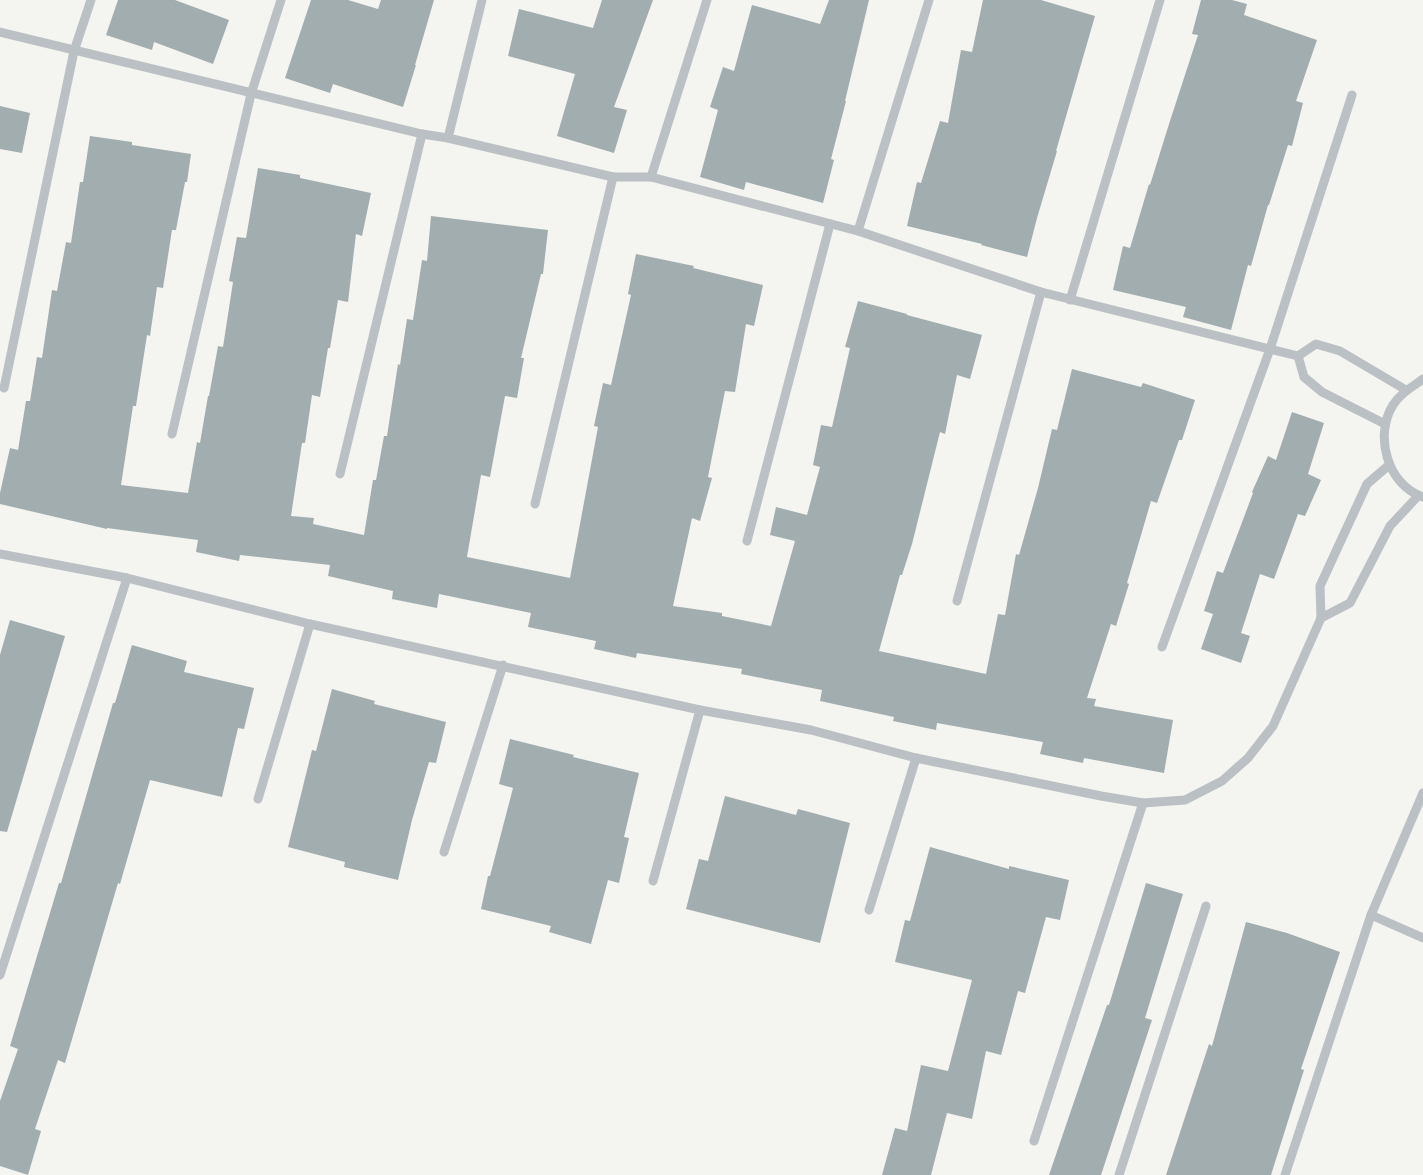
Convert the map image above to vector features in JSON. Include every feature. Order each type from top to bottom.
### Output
[{"type":"street","points":[[4,388],[74,50],[91,0]]},
{"type":"street","points":[[172,434],[251,94],[281,0]]},
{"type":"street","points":[[448,138],[482,0]]},
{"type":"street","points":[[651,177],[707,0]]},
{"type":"street","points":[[858,231],[930,0]]},
{"type":"street","points":[[1070,300],[1160,0]]},
{"type":"street","points":[[0,32],[251,94],[613,177],[651,177],[858,231],[1041,292],[1298,356],[1316,344],[1340,351],[1406,390]]},
{"type":"street","points":[[1162,647],[1270,349],[1352,95]]},
{"type":"street","points":[[340,474],[422,134]]},
{"type":"street","points":[[535,504],[613,177]]},
{"type":"street","points":[[747,541],[830,224]]},
{"type":"street","points":[[957,601],[1041,292]]},
{"type":"street","points":[[1298,356],[1304,377],[1322,392],[1386,424]]},
{"type":"street","points":[[1322,618],[1350,604],[1390,526],[1420,497],[1401,482],[1389,465],[1384,445],[1386,424],[1393,405],[1406,390],[1423,379]]},
{"type":"street","points":[[0,554],[127,578],[310,624],[700,710],[811,730],[916,758],[1143,803],[1185,800],[1222,781],[1248,758],[1273,726],[1322,618],[1320,586],[1367,484],[1389,465]]},
{"type":"street","points":[[0,975],[127,578]]},
{"type":"street","points":[[258,799],[310,624]]},
{"type":"street","points":[[444,852],[503,666]]},
{"type":"street","points":[[653,881],[700,710]]},
{"type":"street","points":[[870,910],[916,758]]},
{"type":"street","points":[[1286,1175],[1371,914],[1423,793]]},
{"type":"street","points":[[1034,1141],[1143,803]]},
{"type":"street","points":[[1119,1175],[1206,906]]},
{"type":"street","points":[[1371,914],[1423,938]]},
{"type":"building","points":[[118,0],[175,0],[229,20],[213,64],[154,42],[152,50],[106,35]]},
{"type":"building","points":[[311,0],[348,0],[378,9],[381,0],[434,0],[403,107],[333,84],[330,93],[285,78]]},
{"type":"building","points":[[602,0],[653,0],[614,107],[627,110],[614,153],[557,136],[575,74],[508,56],[519,9],[593,28]]},
{"type":"building","points":[[829,0],[869,0],[831,159],[834,160],[823,203],[746,182],[744,190],[700,177],[718,110],[710,107],[723,67],[734,71],[752,5],[820,24]]},
{"type":"building","points":[[983,0],[1041,0],[1095,16],[1027,257],[907,226],[917,182],[921,183],[940,121],[948,123],[961,50],[972,52]]},
{"type":"building","points":[[1201,0],[1232,0],[1247,4],[1244,15],[1317,40],[1296,101],[1303,103],[1292,146],[1288,145],[1268,205],[1251,266],[1248,265],[1231,330],[1183,317],[1186,307],[1113,290],[1123,246],[1130,248],[1198,35],[1192,34]]},
{"type":"building","points":[[0,106],[30,113],[22,153],[0,149]]},
{"type":"building","points":[[90,136],[191,154],[176,230],[172,230],[163,288],[157,287],[150,336],[147,335],[136,406],[133,406],[121,485],[188,493],[197,442],[200,443],[218,346],[223,347],[233,282],[229,281],[237,237],[246,238],[258,168],[300,175],[300,178],[371,193],[362,236],[356,234],[348,302],[338,300],[320,397],[312,395],[305,443],[302,443],[291,516],[314,518],[313,524],[364,535],[373,480],[376,480],[384,436],[387,436],[407,319],[413,320],[422,260],[427,261],[431,216],[548,230],[543,274],[541,274],[521,358],[524,358],[517,398],[505,396],[490,477],[481,475],[467,557],[570,578],[598,427],[594,426],[603,383],[611,385],[631,295],[628,294],[636,254],[694,266],[693,268],[763,285],[754,326],[746,324],[735,392],[725,391],[708,477],[712,478],[700,521],[692,518],[673,606],[722,613],[722,616],[771,626],[795,541],[770,535],[776,507],[807,515],[820,467],[813,465],[821,425],[832,427],[850,348],[845,347],[858,301],[982,335],[970,379],[957,375],[945,434],[940,432],[912,544],[902,575],[900,575],[879,651],[986,674],[998,614],[1005,615],[1016,554],[1019,555],[1052,429],[1057,430],[1072,369],[1141,387],[1143,383],[1195,400],[1182,440],[1179,440],[1157,503],[1151,501],[1116,626],[1111,624],[1087,698],[1096,699],[1094,706],[1173,720],[1164,773],[1084,758],[1083,763],[1040,754],[1043,742],[937,723],[936,730],[893,721],[894,717],[820,701],[822,690],[741,674],[742,669],[637,653],[636,658],[594,649],[596,641],[528,627],[531,613],[439,594],[437,608],[392,599],[393,591],[328,576],[330,565],[240,555],[239,561],[196,552],[198,540],[107,529],[0,504],[0,493],[10,448],[18,450],[26,401],[30,401],[37,357],[42,358],[52,290],[57,291],[66,242],[71,243],[80,182],[83,182]]},
{"type":"building","points":[[1292,412],[1324,423],[1308,474],[1321,480],[1305,516],[1298,514],[1274,579],[1260,574],[1241,633],[1250,636],[1241,663],[1201,649],[1213,614],[1204,611],[1217,571],[1223,573],[1252,492],[1268,456],[1276,460]]},
{"type":"building","points":[[10,620],[65,636],[7,832],[0,831],[0,655]]},
{"type":"building","points":[[132,645],[187,661],[184,672],[254,688],[244,729],[238,728],[222,797],[150,780],[65,1063],[58,1060],[35,1129],[41,1131],[28,1175],[0,1166],[0,1101],[18,1049],[10,1046]]},
{"type":"building","points":[[332,689],[375,701],[374,704],[446,722],[436,763],[429,762],[412,820],[398,880],[344,867],[345,862],[288,847],[312,750],[316,751]]},
{"type":"building","points":[[510,739],[639,773],[624,837],[629,838],[619,883],[608,880],[591,944],[549,932],[551,926],[481,909],[488,876],[490,876],[513,788],[499,784]]},
{"type":"building","points":[[725,796],[796,815],[798,809],[850,823],[820,943],[686,909],[699,859],[708,861]]},
{"type":"building","points":[[930,847],[1009,869],[1009,866],[1069,880],[1060,920],[1046,917],[1025,993],[1018,991],[1001,1055],[986,1051],[972,1119],[947,1113],[931,1175],[882,1175],[895,1128],[907,1131],[921,1065],[948,1071],[972,980],[895,962],[905,920],[910,921]]},
{"type":"building","points":[[1146,883],[1183,894],[1145,1018],[1152,1020],[1101,1175],[1049,1175],[1107,1005],[1109,1005]]},
{"type":"building","points":[[1246,922],[1287,933],[1340,952],[1301,1069],[1304,1070],[1271,1175],[1166,1175],[1209,1044],[1212,1046]]}]
